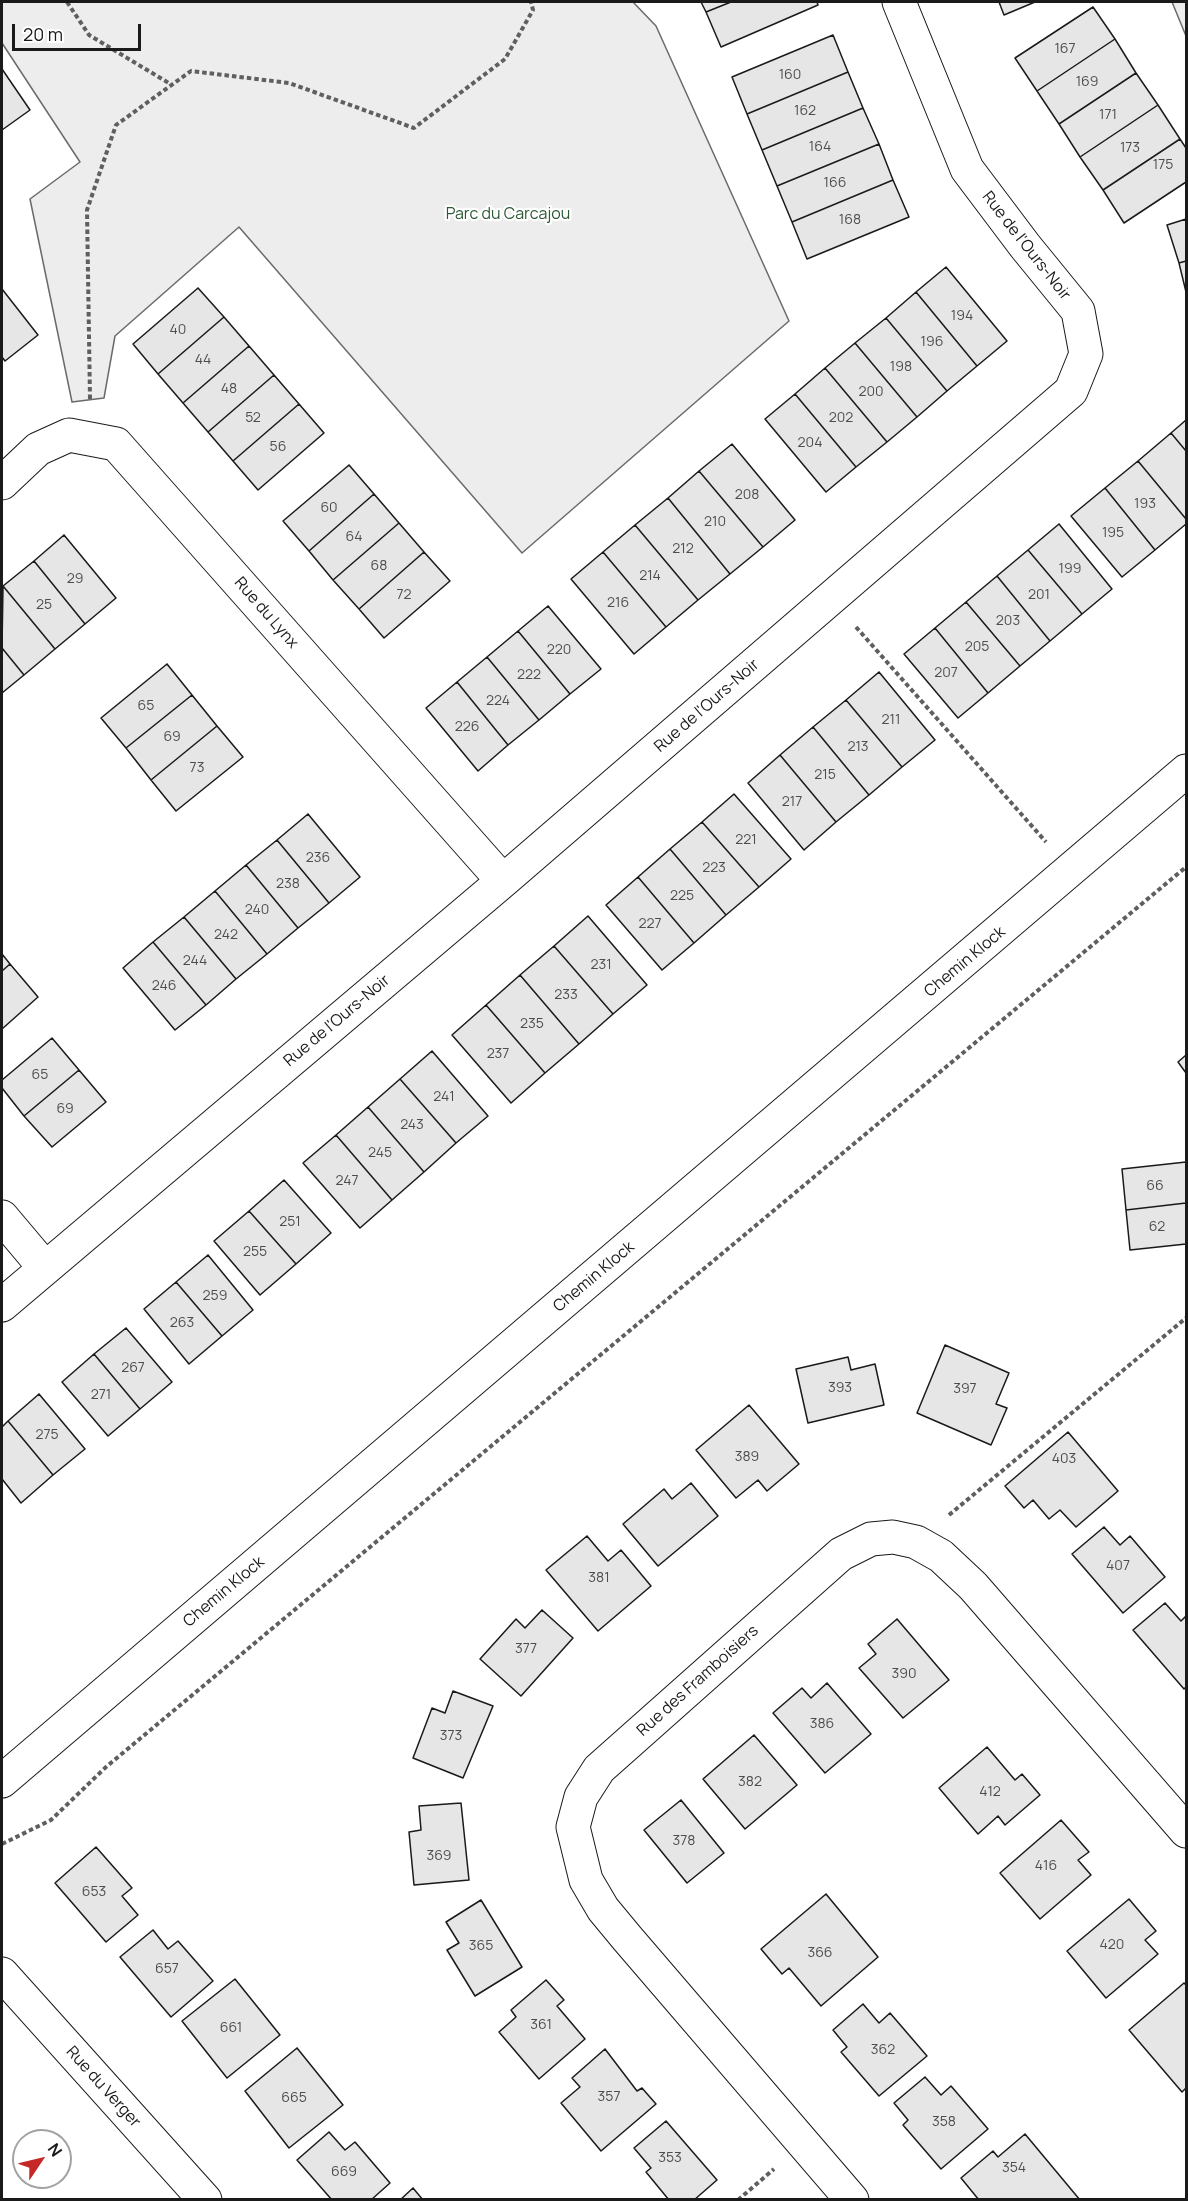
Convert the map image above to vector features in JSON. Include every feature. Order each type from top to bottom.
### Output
[{"type":"street","name":"Rue de l'Ours-Noir","points":[[2,1305],[503,881],[1071,392],[1086,354],[1078,311],[967,169],[899,2]]},
{"type":"street","name":"Rue du Lynx","points":[[2,483],[38,449],[69,435],[116,444],[503,881]]},
{"type":"street","name":"Chemin Klock","points":[[2,1781],[1186,771]]},
{"type":"street","points":[[2,1216],[45,1268]]},
{"type":"street","name":"Rue des Framboisiers","points":[[852,2199],[603,1908],[586,1880],[573,1827],[581,1797],[599,1769],[842,1554],[871,1539],[893,1537],[916,1542],[940,1556],[974,1586],[1186,1832]]},
{"type":"street","name":"Rue du Verger","points":[[2,1974],[205,2199]]},
{"type":"path","points":[[67,2],[89,35],[172,85]]},
{"type":"path","points":[[90,439],[87,210],[116,124],[191,71],[289,83],[414,128],[505,59],[533,10],[531,2]]},
{"type":"path","points":[[832,599],[1071,871]]},
{"type":"path","points":[[2,1844],[51,1820],[106,1767],[1186,867]]},
{"type":"path","points":[[916,1542],[1186,1318]]},
{"type":"path","points":[[738,2199],[804,2144]]},
{"type":"shaded area","name":"Parc du Carcajou","points":[[2,2],[633,2],[656,26],[789,321],[522,553],[239,227],[115,336],[104,398],[72,402],[30,199],[80,162],[2,43]]},
{"type":"shaded area","points":[[1172,2],[1186,2],[1186,36]]},
{"type":"building","points":[[701,2],[731,2],[706,12]]},
{"type":"building","points":[[731,2],[817,2],[818,5],[721,47],[706,12]]},
{"type":"building","points":[[999,2],[1035,2],[1004,15]]},
{"type":"building","points":[[1093,7],[1115,39],[1037,91],[1015,58]]},
{"type":"building","points":[[833,35],[848,72],[747,114],[732,77]]},
{"type":"building","points":[[1115,39],[1136,73],[1059,124],[1037,91]]},
{"type":"building","points":[[2,69],[30,110],[2,130]]},
{"type":"building","points":[[848,72],[863,108],[762,150],[747,114]]},
{"type":"building","points":[[1136,73],[1158,105],[1080,157],[1059,124]]},
{"type":"building","points":[[1158,105],[1180,139],[1103,190],[1080,157]]},
{"type":"building","points":[[863,108],[879,144],[777,186],[762,150]]},
{"type":"building","points":[[1180,139],[1186,148],[1186,182],[1124,223],[1103,190]]},
{"type":"building","points":[[879,144],[893,180],[792,222],[777,186]]},
{"type":"building","points":[[893,180],[909,217],[807,259],[792,222]]},
{"type":"building","points":[[1186,219],[1186,261],[1179,263],[1167,225]]},
{"type":"building","points":[[1186,261],[1186,292],[1179,263]]},
{"type":"building","points":[[946,267],[1007,341],[977,366],[916,292]]},
{"type":"building","points":[[198,288],[224,317],[158,374],[133,344]]},
{"type":"building","points":[[2,289],[38,335],[5,361],[2,357]]},
{"type":"building","points":[[916,292],[977,366],[947,391],[886,318]]},
{"type":"building","points":[[224,317],[249,346],[183,403],[158,374]]},
{"type":"building","points":[[886,318],[947,391],[917,417],[855,343]]},
{"type":"building","points":[[855,343],[917,417],[887,442],[825,368]]},
{"type":"building","points":[[249,346],[274,375],[208,432],[183,403]]},
{"type":"building","points":[[825,368],[887,442],[856,467],[795,394]]},
{"type":"building","points":[[274,375],[299,404],[233,461],[208,432]]},
{"type":"building","points":[[795,394],[856,467],[826,492],[765,419]]},
{"type":"building","points":[[299,404],[324,433],[258,490],[233,461]]},
{"type":"building","points":[[1186,420],[1186,451],[1171,433]]},
{"type":"building","points":[[1171,433],[1186,451],[1186,519],[1138,461]]},
{"type":"building","points":[[732,444],[795,520],[763,547],[699,471]]},
{"type":"building","points":[[1138,461],[1186,519],[1186,524],[1155,550],[1105,488]]},
{"type":"building","points":[[349,465],[374,494],[309,551],[283,521]]},
{"type":"building","points":[[699,471],[763,547],[730,574],[668,498]]},
{"type":"building","points":[[1105,488],[1155,550],[1122,577],[1071,516]]},
{"type":"building","points":[[374,494],[399,523],[333,580],[309,551]]},
{"type":"building","points":[[668,498],[730,574],[698,600],[635,525]]},
{"type":"building","points":[[399,523],[424,552],[359,609],[333,580]]},
{"type":"building","points":[[1059,524],[1112,589],[1082,614],[1028,550]]},
{"type":"building","points":[[635,525],[698,600],[666,627],[603,552]]},
{"type":"building","points":[[64,535],[116,598],[85,624],[34,561]]},
{"type":"building","points":[[1028,550],[1082,614],[1050,641],[997,576]]},
{"type":"building","points":[[424,552],[450,581],[384,638],[359,609]]},
{"type":"building","points":[[603,552],[666,627],[634,654],[571,579]]},
{"type":"building","points":[[34,561],[85,624],[55,649],[3,586]]},
{"type":"building","points":[[997,576],[1050,641],[1020,666],[966,602]]},
{"type":"building","points":[[3,586],[55,649],[24,675],[2,648]]},
{"type":"building","points":[[966,602],[1020,666],[988,693],[935,628]]},
{"type":"building","points":[[548,606],[601,669],[570,694],[518,631]]},
{"type":"building","points":[[935,628],[988,693],[958,718],[904,654]]},
{"type":"building","points":[[518,631],[570,694],[539,720],[487,657]]},
{"type":"building","points":[[2,648],[24,675],[2,693]]},
{"type":"building","points":[[487,657],[539,720],[508,745],[457,682]]},
{"type":"building","points":[[167,664],[192,695],[126,748],[101,718]]},
{"type":"building","points":[[879,672],[935,740],[902,767],[846,700]]},
{"type":"building","points":[[457,682],[508,745],[478,771],[426,708]]},
{"type":"building","points":[[192,695],[217,726],[151,780],[126,748]]},
{"type":"building","points":[[846,700],[902,767],[869,795],[813,727]]},
{"type":"building","points":[[217,726],[243,757],[176,811],[151,780]]},
{"type":"building","points":[[813,727],[869,795],[836,822],[780,755]]},
{"type":"building","points":[[780,755],[836,822],[804,850],[748,783]]},
{"type":"building","points":[[734,794],[791,859],[759,887],[702,822]]},
{"type":"building","points":[[308,814],[360,877],[329,903],[277,840]]},
{"type":"building","points":[[702,822],[759,887],[726,915],[670,849]]},
{"type":"building","points":[[277,840],[329,903],[298,928],[246,865]]},
{"type":"building","points":[[670,849],[726,915],[694,943],[638,877]]},
{"type":"building","points":[[246,865],[298,928],[267,954],[215,891]]},
{"type":"building","points":[[638,877],[694,943],[662,970],[606,905]]},
{"type":"building","points":[[215,891],[267,954],[236,979],[184,917]]},
{"type":"building","points":[[588,916],[647,985],[613,1014],[554,946]]},
{"type":"building","points":[[184,917],[236,979],[206,1005],[153,942]]},
{"type":"building","points":[[153,942],[206,1005],[175,1030],[123,968]]},
{"type":"building","points":[[554,946],[613,1014],[579,1044],[520,975]]},
{"type":"building","points":[[2,954],[10,964],[2,971]]},
{"type":"building","points":[[10,964],[38,997],[2,1029],[2,971]]},
{"type":"building","points":[[520,975],[579,1044],[545,1073],[486,1005]]},
{"type":"building","points":[[486,1005],[545,1073],[511,1103],[452,1035]]},
{"type":"building","points":[[52,1038],[79,1070],[24,1116],[2,1088],[2,1080]]},
{"type":"building","points":[[432,1051],[488,1116],[456,1143],[400,1079]]},
{"type":"building","points":[[1186,1055],[1186,1073],[1178,1062]]},
{"type":"building","points":[[79,1070],[106,1102],[52,1147],[24,1116]]},
{"type":"building","points":[[400,1079],[456,1143],[424,1172],[368,1107]]},
{"type":"building","points":[[368,1107],[424,1172],[392,1200],[336,1135]]},
{"type":"building","points":[[336,1135],[392,1200],[360,1228],[303,1163]]},
{"type":"building","points":[[1186,1162],[1186,1203],[1126,1210],[1122,1169]]},
{"type":"building","points":[[284,1180],[331,1233],[296,1264],[249,1211]]},
{"type":"building","points":[[1186,1203],[1186,1244],[1130,1250],[1126,1210]]},
{"type":"building","points":[[249,1211],[296,1264],[260,1295],[214,1241]]},
{"type":"building","points":[[208,1255],[253,1310],[222,1336],[176,1282]]},
{"type":"building","points":[[176,1282],[222,1336],[189,1364],[144,1309]]},
{"type":"building","points":[[126,1328],[172,1382],[140,1409],[94,1354]]},
{"type":"building","points":[[945,1345],[1009,1373],[996,1404],[1007,1408],[991,1445],[917,1413]]},
{"type":"building","points":[[94,1354],[140,1409],[108,1436],[62,1382]]},
{"type":"building","points":[[848,1357],[851,1370],[875,1364],[884,1405],[808,1423],[796,1369]]},
{"type":"building","points":[[39,1394],[85,1449],[53,1475],[8,1421]]},
{"type":"building","points":[[749,1405],[799,1464],[767,1491],[758,1480],[736,1498],[696,1450]]},
{"type":"building","points":[[8,1421],[53,1475],[21,1503],[2,1479],[2,1427]]},
{"type":"building","points":[[1068,1432],[1118,1491],[1076,1527],[1060,1510],[1049,1519],[1033,1500],[1024,1508],[1005,1486]]},
{"type":"building","points":[[691,1483],[718,1516],[658,1566],[623,1524],[664,1489],[672,1499]]},
{"type":"building","points":[[1104,1527],[1120,1545],[1130,1536],[1165,1577],[1123,1613],[1072,1554]]},
{"type":"building","points":[[587,1536],[608,1561],[621,1550],[651,1586],[598,1631],[546,1570]]},
{"type":"building","points":[[1165,1603],[1181,1621],[1186,1616],[1186,1687],[1184,1689],[1133,1630]]},
{"type":"building","points":[[542,1610],[573,1638],[521,1696],[480,1659],[516,1619],[525,1628]]},
{"type":"building","points":[[897,1619],[949,1680],[903,1718],[859,1668],[876,1654],[868,1644]]},
{"type":"building","points":[[827,1683],[871,1734],[825,1773],[773,1713],[802,1688],[811,1698]]},
{"type":"building","points":[[453,1691],[493,1706],[463,1778],[413,1758],[432,1708],[445,1713]]},
{"type":"building","points":[[754,1735],[797,1785],[745,1829],[703,1779]]},
{"type":"building","points":[[987,1747],[1015,1780],[1022,1774],[1040,1795],[1005,1825],[998,1816],[978,1834],[939,1788]]},
{"type":"building","points":[[681,1800],[724,1853],[687,1883],[644,1830]]},
{"type":"building","points":[[461,1803],[469,1880],[414,1885],[409,1832],[421,1830],[419,1806]]},
{"type":"building","points":[[1061,1820],[1089,1852],[1078,1860],[1091,1875],[1040,1919],[1000,1873]]},
{"type":"building","points":[[96,1847],[132,1888],[122,1896],[138,1915],[106,1942],[55,1883]]},
{"type":"building","points":[[826,1894],[878,1957],[821,2006],[789,1968],[782,1974],[761,1949]]},
{"type":"building","points":[[1129,1899],[1156,1931],[1145,1940],[1158,1954],[1106,1998],[1067,1951]]},
{"type":"building","points":[[481,1900],[522,1967],[475,1996],[447,1950],[459,1943],[446,1922]]},
{"type":"building","points":[[153,1930],[168,1949],[178,1941],[213,1981],[171,2017],[120,1957]]},
{"type":"building","points":[[235,1979],[280,2035],[227,2078],[182,2021]]},
{"type":"building","points":[[546,1980],[564,2000],[557,2006],[585,2039],[539,2079],[499,2032],[516,2017],[511,2010]]},
{"type":"building","points":[[1184,1983],[1186,1985],[1186,2088],[1182,2092],[1129,2030]]},
{"type":"building","points":[[863,2004],[879,2023],[890,2013],[927,2056],[879,2096],[841,2052],[847,2047],[833,2030]]},
{"type":"building","points":[[297,2048],[343,2105],[289,2148],[245,2091]]},
{"type":"building","points":[[605,2049],[637,2091],[642,2088],[656,2104],[601,2151],[561,2103],[580,2087],[572,2078]]},
{"type":"building","points":[[925,2077],[941,2095],[951,2086],[988,2129],[941,2169],[903,2125],[908,2120],[894,2103]]},
{"type":"building","points":[[666,2121],[717,2180],[694,2200],[669,2200],[646,2172],[651,2168],[634,2148]]},
{"type":"building","points":[[329,2132],[345,2150],[355,2142],[390,2183],[371,2200],[332,2200],[297,2160]]},
{"type":"building","points":[[1025,2134],[1080,2200],[979,2200],[961,2178],[993,2151],[998,2157]]},
{"type":"building","points":[[413,2188],[423,2200],[400,2200]]}]
